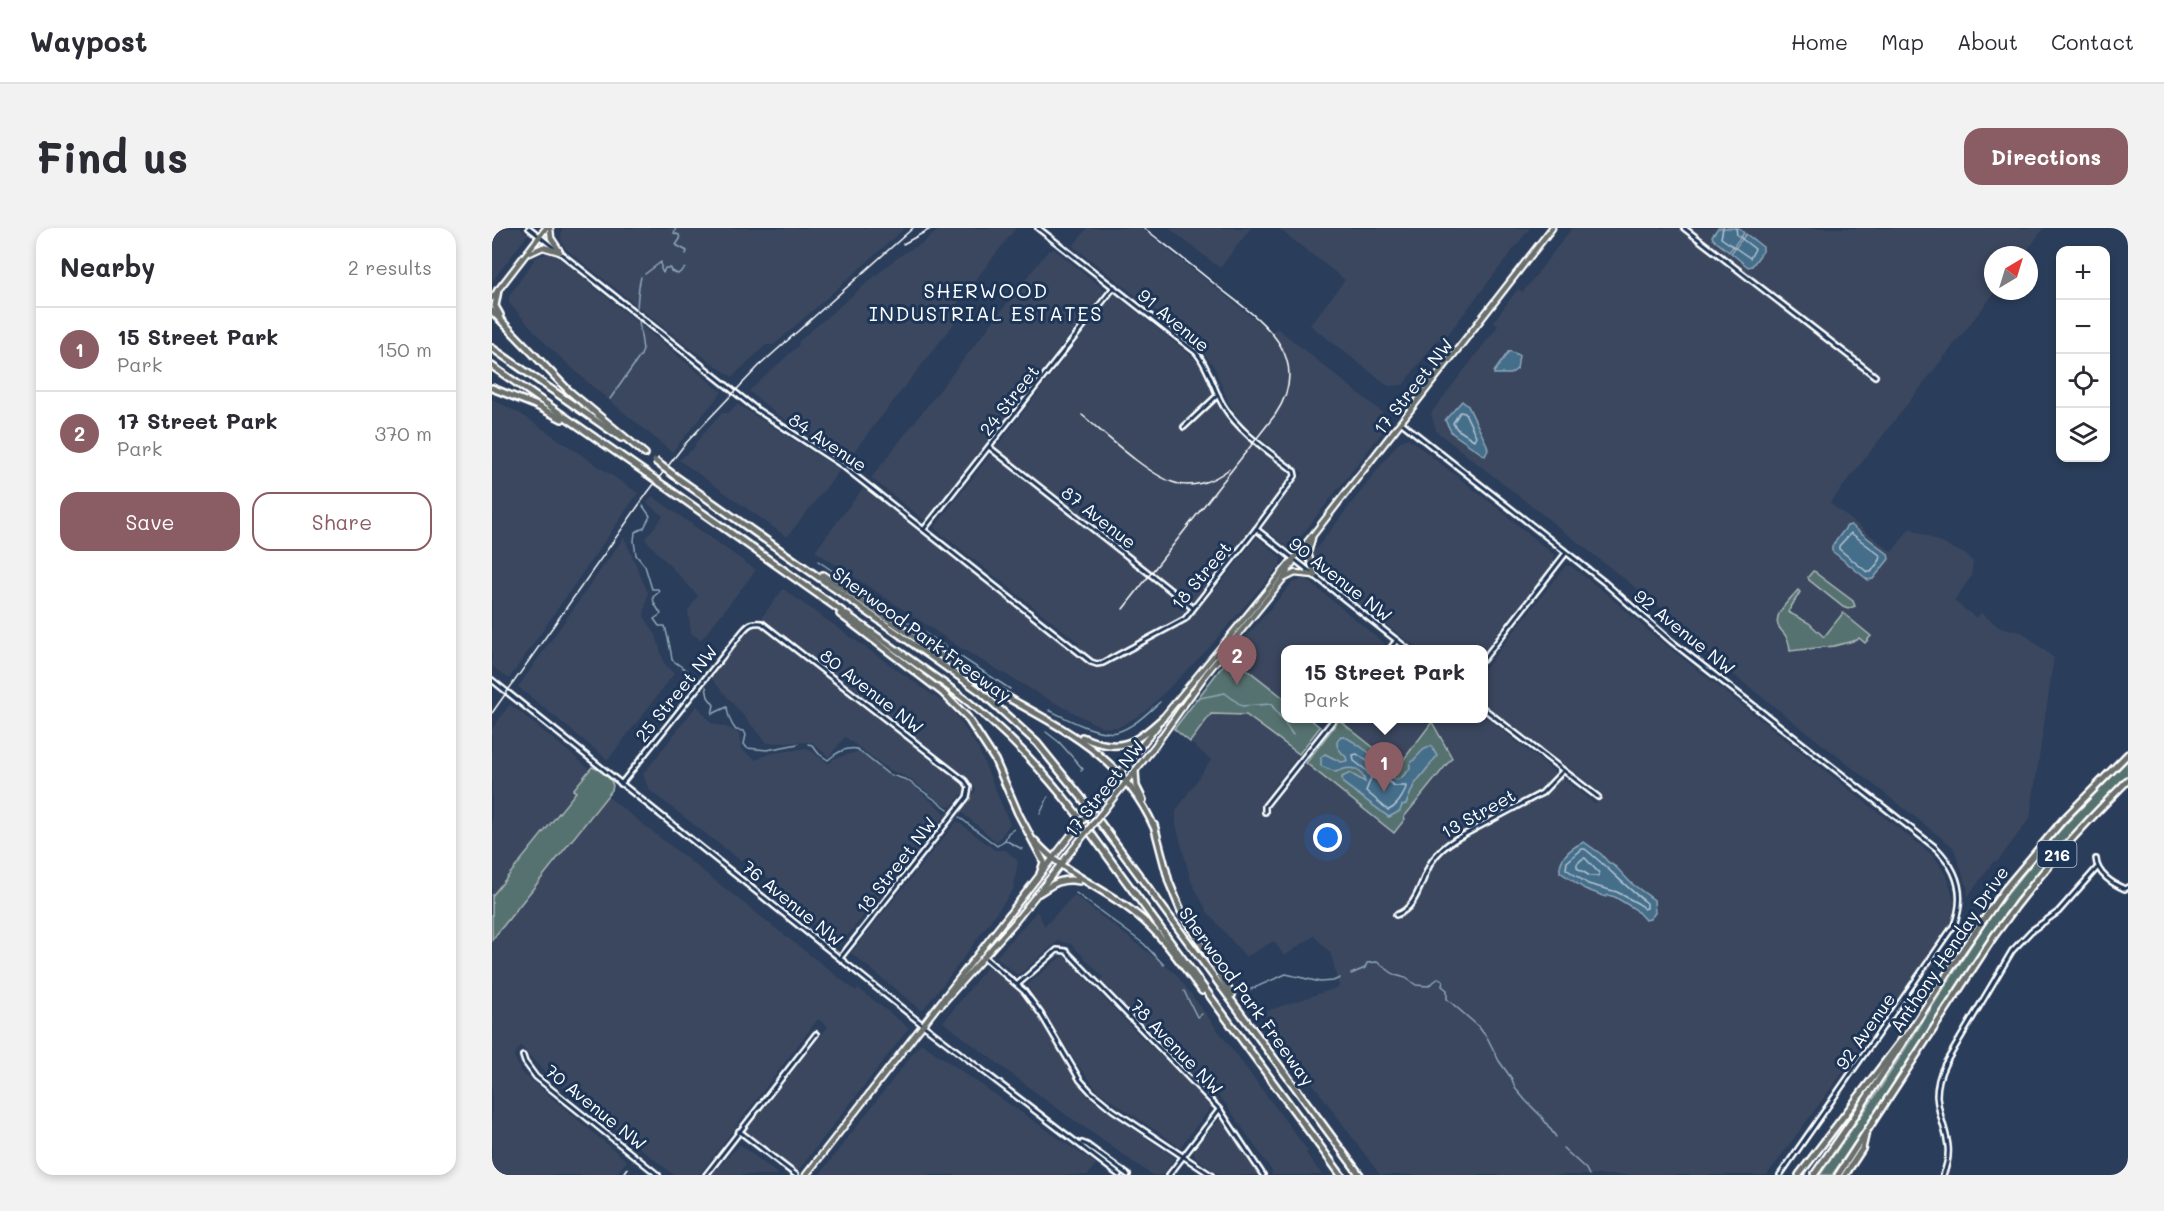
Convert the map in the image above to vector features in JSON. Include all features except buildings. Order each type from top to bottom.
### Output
[{"type":"highway","points":[[498,290],[495,306],[504,321]]},
{"type":"highway","points":[[492,311],[504,321],[568,391],[645,454]]},
{"type":"highway","name":"Sherwood Park Freeway","points":[[492,348],[972,686],[1030,736],[1076,789],[1360,1175]]},
{"type":"highway","name":"Sherwood Park Freeway","points":[[492,366],[966,699],[1024,751],[1071,807],[1341,1175]]},
{"type":"highway","points":[[492,388],[535,405],[583,430]]},
{"type":"highway","points":[[773,545],[798,558],[973,677],[1072,733],[1098,753],[1126,782],[1143,805],[1154,827]]},
{"type":"highway","points":[[824,598],[836,611],[942,692],[960,709],[985,742],[995,760],[1044,862],[1040,874]]},
{"type":"highway","points":[[1072,733],[1106,746],[1120,746],[1139,739],[1163,718]]},
{"type":"highway","name":"Anthony Henday Drive","points":[[1814,1175],[2011,881],[2062,820],[2128,754]]},
{"type":"highway","points":[[1135,771],[1136,786],[1151,815],[1169,882],[1181,911],[1227,985],[1240,1012]]},
{"type":"highway","name":"Anthony Henday Drive","points":[[1838,1175],[1989,943],[2019,902],[2061,849],[2128,780]]},
{"type":"highway","points":[[1029,832],[1060,866],[1126,906],[1144,921],[1226,1017]]},
{"type":"highway","points":[[1038,893],[1053,883],[1068,879],[1097,889]]},
{"type":"highway","points":[[1799,1175],[1898,1044],[1916,1025]]},
{"type":"highway","points":[[1845,1175],[1862,1149],[1867,1132]]},
{"type":"main road","points":[[492,298],[548,228]]},
{"type":"main road","points":[[548,228],[560,252]]},
{"type":"main road","name":"17 Street NW","points":[[806,1175],[1052,858],[1402,423],[1552,228]]},
{"type":"main road","points":[[525,257],[535,249],[543,247],[560,252]]},
{"type":"main road","points":[[1283,579],[1295,573],[1315,576],[1308,554],[1313,535]]},
{"type":"main road","name":"17 Street NW","points":[[923,1025],[984,957],[1060,866],[1135,771],[1206,674],[1283,579],[1292,567],[1294,559]]},
{"type":"street","name":"84 Avenue","points":[[529,228],[756,409],[843,466],[1091,662],[1103,663]]},
{"type":"street","name":"91 Avenue","points":[[1038,228],[1196,352],[1207,366],[1224,407],[1243,430],[1294,471],[1295,476]]},
{"type":"street","points":[[1684,228],[1875,376]]},
{"type":"street","name":"24 Street","points":[[924,529],[1114,287]]},
{"type":"street","points":[[1184,427],[1218,394]]},
{"type":"street","name":"92 Avenue NW","points":[[1402,423],[1604,582],[1671,641],[1936,848],[1950,863]]},
{"type":"street","name":"87 Avenue","points":[[989,447],[1193,608]]},
{"type":"street","name":"18 Street","points":[[1103,663],[1185,619],[1257,529],[1295,476]]},
{"type":"street","name":"90 Avenue NW","points":[[1257,529],[1403,645]]},
{"type":"street","points":[[1488,654],[1566,553]]},
{"type":"street","name":"25 Street NW","points":[[621,784],[743,631],[749,624],[755,622]]},
{"type":"street","name":"80 Avenue NW","points":[[755,622],[762,623],[957,774],[969,787]]},
{"type":"street","points":[[1393,645],[1397,640]]},
{"type":"street","name":"76 Avenue NW","points":[[492,680],[923,1025],[1119,1175]]},
{"type":"street","points":[[1488,712],[1598,797]]},
{"type":"street","points":[[1265,812],[1266,806],[1331,723]]},
{"type":"street","name":"13 Street","points":[[1396,915],[1405,910],[1414,899],[1430,864],[1443,848],[1542,793],[1563,771]]},
{"type":"street","name":"18 Street NW","points":[[840,958],[967,797],[969,787]]},
{"type":"street","points":[[2096,860],[2097,868],[2121,888],[2125,889],[2128,886]]},
{"type":"street","name":"92 Avenue","points":[[1780,1175],[1954,925],[1959,912],[1959,885],[1950,863]]},
{"type":"street","points":[[1943,1175],[1949,1156],[1949,1146],[1937,1096],[1938,1080],[1945,1064],[2012,951],[2031,931],[2058,912],[2097,868]]},
{"type":"street","name":"78 Avenue NW","points":[[1018,984],[1055,951],[1060,949],[1066,951],[1220,1110],[1263,1174]]},
{"type":"street","points":[[984,957],[1018,984],[1041,1014],[1080,1080],[1091,1092],[1183,1158],[1211,1175]]},
{"type":"street","points":[[706,1175],[816,1034]]},
{"type":"street","name":"70 Avenue NW","points":[[523,1056],[536,1077],[658,1175]]},
{"type":"street","points":[[1168,1175],[1220,1110]]},
{"type":"street","points":[[740,1131],[796,1175]]},
{"type":"street","name":"76 Avenue NW","points":[[1080,1143],[1087,1145],[1128,1175]]},
{"type":"street","points":[[1110,1175],[1113,1171]]},
{"type":"shaded area","points":[[492,228],[520,228],[528,234],[492,282]]},
{"type":"shaded area","points":[[562,228],[905,228],[774,345],[766,345],[732,377],[686,345],[566,249],[561,241]]},
{"type":"shaded area","points":[[941,228],[1016,228],[950,313],[957,320],[848,459],[778,415],[749,391],[798,346],[799,341],[889,264]]},
{"type":"shaded area","points":[[1087,228],[1141,228],[1270,333],[1277,328],[1392,420],[1291,549],[1264,529],[1264,525],[1303,473],[1240,421],[1228,402],[1214,367],[1197,344],[1073,246]]},
{"type":"shaded area","points":[[1169,228],[1251,228],[1220,268]]},
{"type":"shaded area","points":[[1278,228],[1530,228],[1442,342],[1438,339],[1403,385],[1388,386],[1310,325],[1345,280]]},
{"type":"shaded area","points":[[1572,228],[2044,228],[2031,246],[1984,246],[1984,300],[1989,300],[1830,503],[1892,552],[1910,528],[1965,554],[1973,562],[1971,577],[1954,601],[1976,618],[1981,613],[1999,627],[2022,632],[2054,658],[2030,818],[1998,861],[1993,862],[1968,897],[1967,886],[1953,847],[1697,646],[1701,639],[1436,431],[1431,413],[1498,326],[1493,322],[1518,289],[1523,292]]},
{"type":"shaded area","points":[[1054,249],[1105,290],[925,521],[871,478],[1048,251]]},
{"type":"shaded area","points":[[549,253],[555,255],[722,392],[672,452],[593,387],[549,347],[509,303],[509,296],[536,257]]},
{"type":"shaded area","points":[[1114,294],[1194,358],[1204,370],[1213,389],[1217,405],[1231,425],[1289,473],[1290,478],[1209,583],[1216,589],[1257,537],[1281,558],[1280,565],[1208,649],[1145,712],[1119,727],[1103,728],[1044,697],[964,650],[815,551],[863,488],[1073,652],[1079,643],[934,528]]},
{"type":"shaded area","points":[[492,399],[521,414],[638,493],[509,679],[492,666]]},
{"type":"shaded area","points":[[737,404],[840,470],[787,537],[679,460],[694,448],[696,442],[722,413],[728,413]]},
{"type":"shaded area","points":[[1408,438],[1554,555],[1554,562],[1488,646],[1413,645],[1317,571],[1312,554],[1399,442]]},
{"type":"shaded area","points":[[652,496],[756,570],[701,640],[691,633],[688,611],[698,596],[645,539],[663,516],[647,503]]},
{"type":"shaded area","points":[[624,537],[648,593],[644,616],[656,635],[664,663],[674,674],[608,760],[518,687]]},
{"type":"shaded area","points":[[1565,566],[1571,566],[1653,635],[1935,857],[1948,879],[1954,901],[1953,918],[1934,949],[1767,1175],[1380,1175],[1261,1013],[1339,987],[1331,954],[1314,936],[1284,956],[1274,941],[1246,957],[1208,913],[1191,881],[1176,825],[1176,811],[1211,760],[1190,742],[1211,714],[1246,715],[1299,754],[1264,799],[1272,805],[1306,763],[1394,833],[1405,819],[1403,818],[1432,723],[1488,723],[1488,719],[1595,804],[1602,794],[1488,706],[1488,665]]},
{"type":"shaded area","points":[[1305,578],[1385,644],[1281,645],[1281,696],[1230,656],[1292,583]]},
{"type":"shaded area","points":[[783,589],[951,708],[978,748],[1010,824],[997,842],[960,811],[976,790],[970,779],[762,617]]},
{"type":"shaded area","points":[[759,625],[964,785],[965,791],[951,807],[942,803],[910,779],[888,769],[845,737],[829,757],[812,742],[767,743],[710,677],[749,628]]},
{"type":"shaded area","points":[[510,704],[590,769],[573,789],[576,792],[492,896],[492,729]]},
{"type":"shaded area","points":[[697,705],[711,723],[732,729],[739,734],[741,749],[756,760],[768,754],[807,748],[829,764],[833,759],[859,751],[894,778],[909,782],[946,814],[839,946],[777,897],[782,889],[744,858],[741,861],[649,790],[643,774]]},
{"type":"shaded area","points":[[1343,723],[1432,723],[1398,767]]},
{"type":"shaded area","points":[[607,796],[856,991],[858,988],[909,1028],[797,1172],[746,1131],[828,1027],[818,1019],[699,1175],[674,1175],[545,1073],[521,1046],[514,1056],[521,1072],[627,1161],[615,1175],[492,1175],[492,940]]},
{"type":"shaded area","points":[[957,821],[995,850],[1006,850],[1018,861],[1013,890],[922,1011],[851,953]]},
{"type":"shaded area","points":[[1074,895],[1176,974],[1308,1151],[1306,1153],[1322,1175],[1271,1175],[1272,1171],[1225,1103],[1194,1071],[1191,1074],[1101,980],[1103,977],[1071,944],[1058,941],[1020,974],[1016,974],[996,957],[1037,911],[1045,926]]},
{"type":"shaded area","points":[[1063,955],[1135,1031],[1212,1106],[1180,1147],[1099,1092],[1077,1064],[1027,985]]},
{"type":"shaded area","points":[[987,967],[1013,986],[1030,1005],[1088,1097],[1175,1158],[1162,1175],[1152,1175],[1051,1104],[943,1022]]},
{"type":"shaded area","points":[[921,1043],[1096,1164],[1088,1175],[819,1175]]},
{"type":"shaded area","points":[[1219,1120],[1224,1121],[1261,1173],[1260,1175],[1220,1175],[1195,1157],[1193,1151]]},
{"type":"shaded area","points":[[740,1144],[779,1175],[711,1175]]},
{"type":"green space","points":[[1813,571],[1853,601],[1855,606],[1848,609],[1843,607],[1809,580],[1808,577]]},
{"type":"green space","points":[[1798,590],[1800,592],[1788,612],[1809,623],[1824,637],[1843,613],[1871,636],[1865,643],[1859,638],[1834,646],[1790,651],[1788,639],[1777,620],[1782,609]]},
{"type":"green space","points":[[1230,656],[1281,696],[1281,723],[1315,723],[1320,727],[1299,754],[1246,715],[1211,714],[1190,742],[1174,729]]},
{"type":"green space","points":[[1337,723],[1343,723],[1398,767],[1433,723],[1452,758],[1404,817],[1405,819],[1394,833],[1306,763]]},
{"type":"green space","points":[[2128,760],[2128,775],[2057,849],[2015,900],[1904,1071],[1832,1175],[1820,1175],[1875,1096],[1993,912],[2057,833]]},
{"type":"green space","points":[[592,767],[608,777],[613,786],[612,790],[492,940],[492,896],[576,792],[573,790]]},
{"type":"water","points":[[1718,228],[1739,228],[1744,233],[1729,252],[1713,239],[1712,236]]},
{"type":"water","points":[[1746,234],[1763,247],[1763,251],[1752,266],[1748,267],[1731,253]]},
{"type":"water","points":[[1509,351],[1519,355],[1517,369],[1510,374],[1494,374],[1494,372]]},
{"type":"water","points":[[1462,401],[1468,406],[1487,445],[1488,450],[1485,456],[1452,433],[1445,420]]},
{"type":"water","points":[[1851,525],[1888,554],[1889,559],[1873,579],[1868,580],[1832,551],[1832,546],[1847,526]]},
{"type":"water","points":[[1341,736],[1376,758],[1396,780],[1410,769],[1410,764],[1423,750],[1431,746],[1437,756],[1414,785],[1406,804],[1402,805],[1400,811],[1389,817],[1343,783],[1342,777],[1350,773],[1365,782],[1358,770],[1350,768],[1336,772],[1321,766],[1321,757],[1325,754],[1341,762],[1347,761],[1337,745]]},
{"type":"water","points":[[1584,842],[1654,900],[1655,913],[1650,919],[1645,920],[1635,909],[1615,897],[1608,895],[1606,897],[1585,889],[1560,872],[1561,862],[1567,854]]},
{"type":"waterway","points":[[676,228],[674,233],[679,235],[680,239],[676,245],[687,251],[686,254]]},
{"type":"waterway","points":[[645,274],[661,262],[663,273],[665,268],[670,268],[678,274],[685,268]]},
{"type":"waterway","points":[[637,308],[641,277]]},
{"type":"waterway","points":[[610,399],[643,350],[639,321]]},
{"type":"waterway","points":[[643,506],[650,516],[644,528],[635,532],[634,541],[636,555],[645,566],[652,589],[658,589],[659,592],[653,597],[661,614],[654,619],[659,626],[665,626],[672,660],[698,678]]},
{"type":"waterway","points":[[818,561],[1010,689]]},
{"type":"waterway","points":[[706,687],[708,697],[714,705],[712,714],[727,707],[736,730],[744,731],[746,735],[744,744],[747,748],[767,750],[798,744]]},
{"type":"waterway","points":[[1195,699],[1225,693],[1242,706],[1271,704],[1281,718]]},
{"type":"waterway","points":[[1049,710],[1073,722],[1110,733],[1123,730],[1135,723],[1160,702]]},
{"type":"waterway","points":[[1284,723],[1293,735]]},
{"type":"waterway","points":[[1046,732],[1059,742],[1083,769],[1081,771]]},
{"type":"waterway","points":[[808,744],[828,760],[841,751],[857,749],[888,774],[907,780],[948,809]]},
{"type":"waterway","points":[[1040,814],[1048,797]]},
{"type":"waterway","points":[[959,817],[997,846],[1005,840],[1022,849]]},
{"type":"waterway","points":[[1005,840],[1008,833],[1014,829]]},
{"type":"waterway","points":[[1076,893],[1144,944],[1164,965]]},
{"type":"waterway","points":[[1351,974],[1365,968],[1367,963],[1377,962],[1395,975],[1406,978],[1416,985],[1428,986],[1439,978],[1443,981],[1442,986],[1447,990],[1447,999],[1478,1026],[1512,1079],[1515,1088],[1541,1116],[1556,1137]]},
{"type":"waterway","points":[[1247,991],[1286,974],[1320,982],[1340,978]]},
{"type":"waterway","points":[[1184,991],[1196,1015],[1198,1017],[1202,1014]]},
{"type":"waterway","points":[[1563,1148],[1586,1169],[1589,1175]]},
{"type":"railway","points":[[492,713],[648,492],[685,444],[759,366],[913,228]]},
{"type":"railway","points":[[903,244],[932,228]]},
{"type":"railway","points":[[1123,609],[1275,415],[1286,394],[1289,374],[1286,357],[1277,340],[1265,325],[1144,228]]},
{"type":"railway","points":[[1082,415],[1150,470],[1172,482],[1194,485],[1216,477],[1229,469]]},
{"type":"railway","points":[[623,1175],[628,1168]]},
{"type":"place","name":"17 Street Park","points":[[1237,685]]},
{"type":"place","name":"15 Street Park","points":[[1384,792]]},
{"type":"district","name":"SHERWOOD INDUSTRIAL ESTATES","points":[[986,302]]}]
